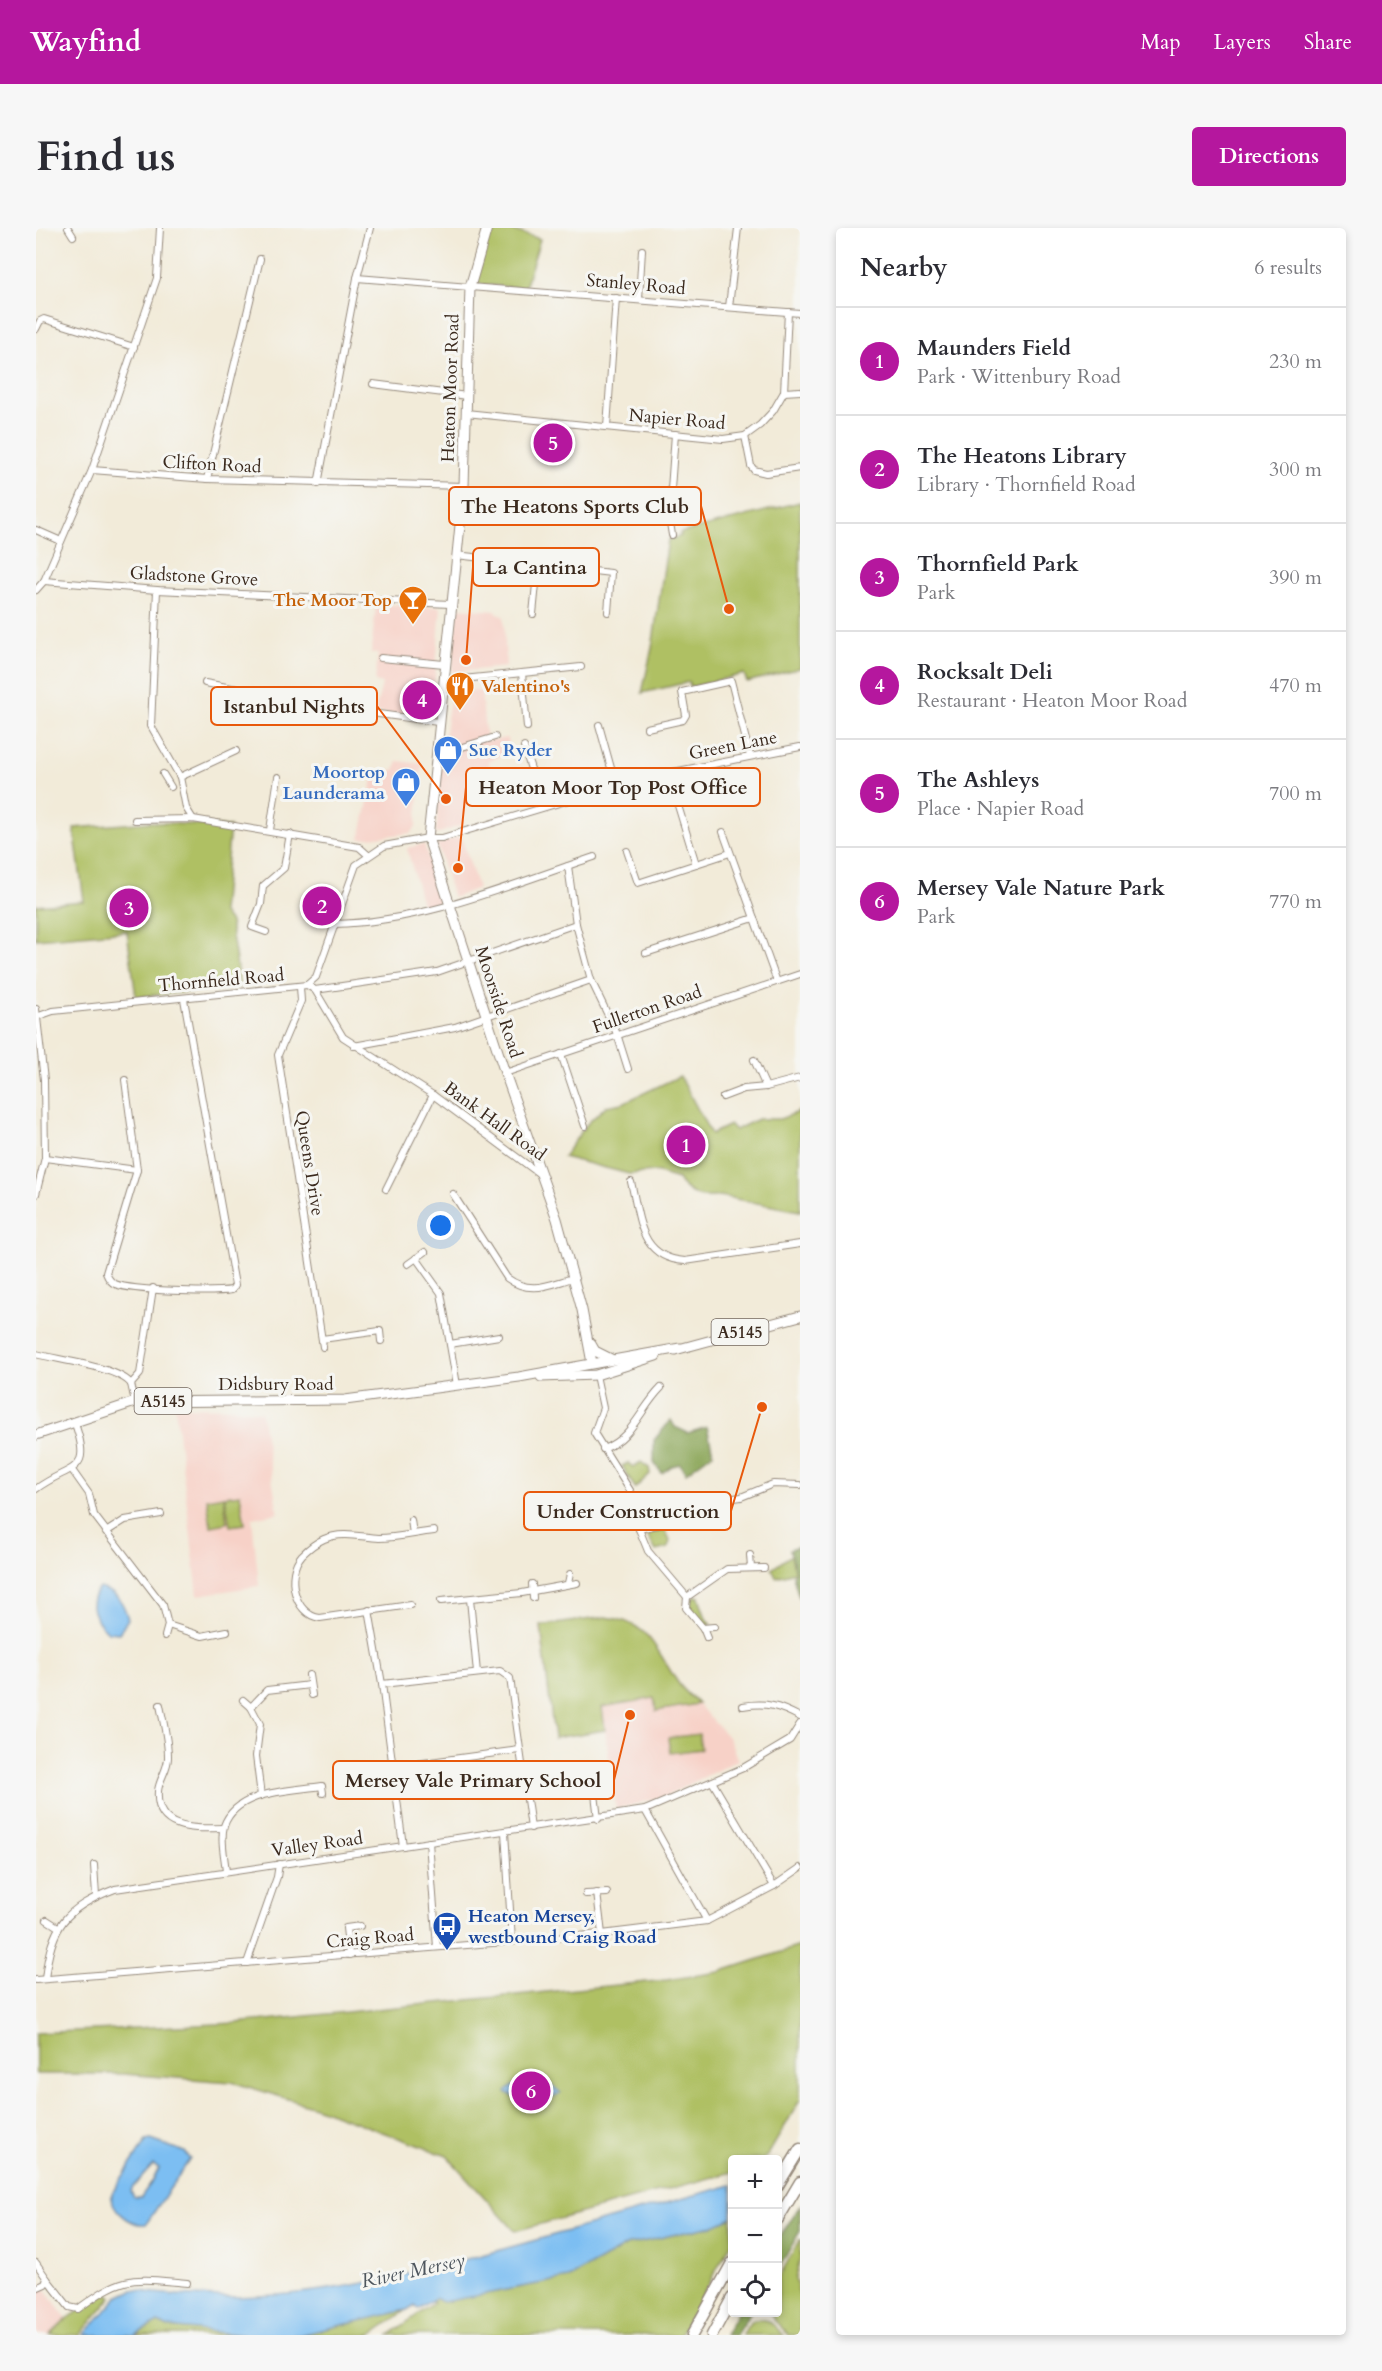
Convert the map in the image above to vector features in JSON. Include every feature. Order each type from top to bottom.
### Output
[{"type":"highway","points":[[782,2178],[800,2149]]},
{"type":"highway","points":[[782,2210],[800,2182]]},
{"type":"highway","points":[[692,2335],[728,2270]]},
{"type":"highway","points":[[712,2335],[728,2305]]},
{"type":"main road","name":"Heaton Moor Road","points":[[428,838],[442,681],[464,486],[470,287],[488,228]]},
{"type":"main road","name":"Moorside Road","points":[[428,838],[486,1017],[542,1175]]},
{"type":"main road","name":"Bank Hall Road","points":[[542,1175],[573,1278],[592,1363]]},
{"type":"main road","name":"Didsbury Road","points":[[519,1377],[578,1377],[596,1374],[680,1348],[800,1316]]},
{"type":"main road","name":"Bank Hall Road","points":[[587,1336],[595,1351],[611,1359]]},
{"type":"main road","name":"Didsbury Road","points":[[36,1435],[135,1402],[316,1403],[519,1377],[680,1348]]},
{"type":"main road","points":[[592,1363],[596,1374]]},
{"type":"street","points":[[68,228],[73,236]]},
{"type":"street","points":[[36,590],[44,581],[92,470],[134,348],[157,278],[160,228]]},
{"type":"street","points":[[318,484],[357,278],[370,228]]},
{"type":"street","points":[[729,307],[738,228]]},
{"type":"street","points":[[639,299],[642,249]]},
{"type":"street","points":[[207,480],[260,259]]},
{"type":"street","name":"Stanley Road","points":[[357,278],[800,313]]},
{"type":"street","points":[[607,427],[616,297]]},
{"type":"street","points":[[788,312],[784,392],[800,391]]},
{"type":"street","points":[[36,329],[44,319],[134,348]]},
{"type":"street","points":[[373,384],[467,396]]},
{"type":"street","name":"Napier Road","points":[[466,413],[723,439],[745,436],[773,411],[784,392]]},
{"type":"street","points":[[672,535],[669,517],[675,434]]},
{"type":"street","points":[[745,436],[752,473],[800,468]]},
{"type":"street","name":"Clifton Road","points":[[92,470],[207,480],[464,486]]},
{"type":"street","points":[[36,530],[61,541]]},
{"type":"street","points":[[456,555],[611,573],[608,612]]},
{"type":"street","points":[[533,614],[538,564]]},
{"type":"street","name":"Gladstone Grove","points":[[44,581],[158,590],[450,604]]},
{"type":"street","points":[[158,590],[151,726],[179,776],[186,808],[192,819]]},
{"type":"street","points":[[381,658],[444,664]]},
{"type":"street","points":[[442,681],[581,668]]},
{"type":"street","points":[[522,673],[527,727]]},
{"type":"street","points":[[646,728],[683,720],[686,714],[682,692],[731,681],[750,756]]},
{"type":"street","points":[[205,683],[364,712],[438,722]]},
{"type":"street","points":[[599,725],[616,786]]},
{"type":"street","points":[[436,755],[495,737]]},
{"type":"street","points":[[524,747],[543,807]]},
{"type":"street","name":"Green Lane","points":[[428,838],[442,838],[616,786],[668,773],[800,747]]},
{"type":"street","points":[[171,787],[166,777],[179,776],[236,751]]},
{"type":"street","points":[[668,773],[696,864]]},
{"type":"street","points":[[270,830],[278,777]]},
{"type":"street","points":[[135,820],[192,819],[270,830],[359,847],[368,855],[384,846],[428,838]]},
{"type":"street","points":[[723,832],[777,982]]},
{"type":"street","points":[[266,932],[252,927],[261,904],[263,886],[284,868],[290,834]]},
{"type":"street","points":[[627,851],[638,884],[730,853]]},
{"type":"street","name":"Thornfield Road","points":[[37,1017],[53,1011],[307,985],[316,977],[356,865],[368,855]]},
{"type":"street","points":[[334,924],[365,923],[407,916],[594,858]]},
{"type":"street","points":[[568,866],[576,924],[591,980],[617,1034],[628,1069]]},
{"type":"street","points":[[646,953],[754,918]]},
{"type":"street","points":[[315,990],[437,972],[576,924]]},
{"type":"street","name":"Fullerton Road","points":[[505,1073],[800,974]]},
{"type":"street","points":[[354,1046],[455,1027],[591,980]]},
{"type":"street","name":"Bank Hall Road","points":[[307,985],[315,990],[343,1037],[354,1046],[433,1095],[542,1175]]},
{"type":"street","name":"Queens Drive","points":[[300,987],[301,1001],[278,1055],[323,1343],[380,1331],[381,1341]]},
{"type":"street","points":[[125,1080],[137,1170],[106,1274],[108,1280],[114,1284],[153,1288],[220,1292],[232,1290],[236,1285],[184,999]]},
{"type":"street","points":[[36,1009],[44,1080],[45,1158],[36,1194]]},
{"type":"street","points":[[561,1054],[585,1126]]},
{"type":"street","points":[[754,1060],[766,1087]]},
{"type":"street","points":[[723,1097],[744,1089],[766,1087],[800,1078]]},
{"type":"street","points":[[36,1081],[44,1080]]},
{"type":"street","points":[[386,1189],[433,1095]]},
{"type":"street","points":[[45,1158],[137,1170]]},
{"type":"street","points":[[631,1182],[647,1243],[669,1260],[685,1261],[800,1244]]},
{"type":"street","points":[[453,1194],[507,1278],[519,1287],[531,1289],[573,1278]]},
{"type":"street","points":[[408,1264],[425,1252]]},
{"type":"street","points":[[416,1258],[441,1293],[457,1385]]},
{"type":"street","points":[[132,1384],[140,1374],[153,1288]]},
{"type":"street","points":[[450,1344],[499,1336]]},
{"type":"street","points":[[36,1354],[111,1372],[125,1378],[132,1384],[135,1402]]},
{"type":"street","points":[[596,1374],[603,1408],[594,1433],[631,1492],[639,1529],[648,1551],[687,1597],[686,1608],[703,1628],[707,1638]]},
{"type":"street","points":[[603,1449],[628,1435],[649,1400],[655,1399],[661,1388]]},
{"type":"street","points":[[36,1489],[51,1479],[72,1470],[80,1461],[83,1446],[74,1421]]},
{"type":"street","points":[[72,1470],[89,1494],[94,1515],[163,1605],[168,1625],[165,1636]]},
{"type":"street","points":[[639,1529],[662,1524],[706,1502],[741,1497],[773,1484],[800,1484]]},
{"type":"street","points":[[106,1532],[125,1520],[161,1514]]},
{"type":"street","points":[[411,1520],[412,1534]]},
{"type":"street","points":[[410,1605],[320,1618],[310,1617],[301,1610],[295,1596],[294,1569],[301,1556],[324,1539],[345,1534],[380,1538],[434,1531]]},
{"type":"street","points":[[750,1555],[752,1568]]},
{"type":"street","points":[[687,1597],[727,1569],[764,1568]]},
{"type":"street","points":[[568,1584],[570,1574]]},
{"type":"street","points":[[441,1600],[470,1599],[532,1591],[577,1582]]},
{"type":"street","points":[[470,1599],[477,1673]]},
{"type":"street","points":[[369,1610],[382,1684],[403,1846]]},
{"type":"street","points":[[168,1625],[201,1636],[227,1631]]},
{"type":"street","points":[[703,1628],[714,1627]]},
{"type":"street","points":[[382,1684],[500,1671],[510,1678],[531,1828]]},
{"type":"street","points":[[309,1675],[312,1695]]},
{"type":"street","points":[[251,1707],[267,1690],[310,1685]]},
{"type":"street","points":[[243,1700],[258,1715],[260,1724],[256,1756],[261,1796]]},
{"type":"street","points":[[743,1706],[762,1703],[778,1705],[800,1718]]},
{"type":"street","points":[[160,1705],[168,1757],[158,1792],[160,1808],[167,1819],[179,1826],[190,1829],[223,1828]]},
{"type":"street","name":"Valley Road","points":[[45,1979],[48,1956],[58,1927],[77,1906],[115,1889],[598,1818],[645,1809],[713,1783],[790,1740],[800,1725]]},
{"type":"street","points":[[393,1767],[519,1750]]},
{"type":"street","points":[[592,1769],[598,1818]]},
{"type":"street","points":[[713,1783],[774,1886]]},
{"type":"street","points":[[226,1872],[223,1828],[229,1816],[244,1803],[261,1796],[322,1789]]},
{"type":"street","points":[[645,1809],[706,1921]]},
{"type":"street","points":[[505,1832],[512,1941]]},
{"type":"street","points":[[429,1842],[437,1947]]},
{"type":"street","points":[[247,1963],[277,1878],[279,1864]]},
{"type":"street","points":[[94,1865],[96,1896]]},
{"type":"street","name":"Craig Road","points":[[36,1980],[602,1934],[706,1921],[774,1886],[800,1868]]},
{"type":"street","points":[[597,1893],[602,1934]]},
{"type":"street","points":[[586,1894],[608,1893]]},
{"type":"street","points":[[47,1920],[58,1927]]},
{"type":"street","points":[[349,1955],[346,1928],[360,1926]]},
{"type":"street","points":[[36,2263],[61,2299],[69,2307],[78,2309],[107,2286],[127,2279],[186,2283]]},
{"type":"street","points":[[36,2288],[45,2284],[47,2279]]},
{"type":"shaded area","points":[[376,604],[441,607],[431,721],[375,712],[382,684],[375,682],[378,654],[371,653]]},
{"type":"shaded area","points":[[458,608],[495,611],[504,617],[506,667],[452,672]]},
{"type":"shaded area","points":[[451,691],[481,691],[486,741],[508,738],[509,753],[488,761],[496,781],[467,792],[463,825],[436,834],[441,760]]},
{"type":"shaded area","points":[[398,761],[422,764],[416,826],[411,833],[360,839],[375,770],[395,770]]},
{"type":"shaded area","points":[[461,836],[478,888],[453,898],[437,844]]},
{"type":"shaded area","points":[[424,844],[442,901],[423,908],[407,848]]},
{"type":"shaded area","points":[[175,1407],[233,1408],[261,1412],[278,1513],[252,1518],[259,1586],[198,1595]]},
{"type":"shaded area","points":[[606,1617],[627,1621],[649,1636],[681,1686],[728,1737],[738,1760],[666,1796],[616,1809],[605,1731],[554,1738],[540,1628],[541,1626]]},
{"type":"shaded area","points":[[36,2277],[67,2319],[50,2335],[36,2335]]},
{"type":"green space","points":[[493,228],[505,228],[540,239],[525,288],[473,284],[485,243]]},
{"type":"green space","points":[[800,502],[800,668],[747,682],[744,674],[690,687],[689,682],[642,693],[652,648],[668,540],[681,536],[680,533]]},
{"type":"green space","points":[[150,822],[230,827],[222,912],[230,922],[240,987],[136,997],[127,931],[36,939],[36,905],[84,901],[74,828]]},
{"type":"green space","points":[[680,1076],[711,1134],[730,1125],[735,1130],[758,1119],[780,1119],[800,1111],[800,1211],[720,1196],[701,1197],[691,1193],[678,1179],[655,1172],[629,1174],[563,1157],[587,1124],[606,1106],[623,1103]]},
{"type":"green space","points":[[671,1420],[675,1427],[688,1433],[707,1427],[713,1453],[686,1473],[680,1464],[662,1473],[654,1463],[654,1440]]},
{"type":"green space","points":[[641,1462],[649,1468],[650,1474],[635,1488],[622,1466],[628,1463],[633,1467]]},
{"type":"green space","points":[[240,1494],[245,1524],[230,1526],[225,1496]]},
{"type":"green space","points":[[224,1496],[227,1523],[211,1526],[207,1499]]},
{"type":"green space","points":[[665,1530],[670,1541],[668,1548],[656,1551],[646,1533]]},
{"type":"green space","points":[[800,1546],[800,1600],[793,1576],[795,1572],[790,1549]]},
{"type":"green space","points":[[791,1555],[795,1572],[776,1577],[772,1569]]},
{"type":"green space","points":[[695,1596],[699,1597],[706,1619],[711,1624],[706,1626],[689,1609],[690,1601]]},
{"type":"green space","points":[[606,1617],[634,1625],[643,1632],[658,1650],[679,1684],[698,1704],[656,1711],[654,1698],[602,1707],[605,1730],[554,1738],[541,1626]]},
{"type":"green space","points":[[699,1734],[701,1749],[670,1753],[668,1738]]},
{"type":"green space","points":[[800,1946],[800,2100],[768,2155],[728,2155],[728,2173],[515,2231],[447,2156],[318,2108],[232,2082],[123,2074],[36,2074],[36,2033],[236,2023],[667,1980],[719,1972]]},
{"type":"green space","points":[[800,2205],[800,2231],[782,2263],[782,2234]]},
{"type":"green space","points":[[728,2219],[728,2249],[680,2335],[389,2335],[434,2303],[432,2301],[435,2298],[443,2302],[569,2278],[628,2245],[712,2226]]},
{"type":"green space","points":[[800,2239],[800,2258],[795,2279],[800,2297],[800,2335],[789,2335],[772,2317],[782,2317],[782,2272]]},
{"type":"green space","points":[[107,2292],[112,2297],[80,2335],[50,2335],[67,2319]]},
{"type":"green space","points":[[407,2310],[371,2335],[299,2335]]},
{"type":"green space","points":[[735,2317],[747,2317],[736,2335],[725,2335]]},
{"type":"green space","points":[[760,2319],[769,2321],[784,2335],[742,2335],[751,2321]]},
{"type":"green space","points":[[158,2322],[169,2327],[245,2335],[135,2335]]},
{"type":"water","points":[[99,1588],[115,1595],[124,1607],[128,1619],[119,1633],[108,1632],[95,1617],[92,1606]]},
{"type":"water","points":[[528,2081],[552,2086],[561,2093],[547,2100],[527,2101],[506,2092]]},
{"type":"water","points":[[151,2140],[185,2152],[190,2159],[146,2224],[140,2224],[127,2219],[117,2210],[112,2193],[146,2141]],"holes":[[[153,2165],[159,2168],[141,2197],[134,2197],[131,2191],[133,2187]]]},
{"type":"water","points":[[728,2186],[728,2219],[712,2226],[628,2245],[569,2278],[443,2302],[435,2298],[418,2309],[415,2305],[407,2310],[299,2335],[245,2335],[169,2327],[158,2322],[135,2335],[84,2335],[118,2297],[133,2290],[184,2296],[281,2295],[375,2281],[469,2258]]},
{"type":"pier","points":[[800,2166],[800,2204],[797,2209],[782,2211],[782,2170]]},
{"type":"place","name":"The Ashleys","points":[[553,443]]},
{"type":"place","name":"The Heatons Sports Club","points":[[729,609]]},
{"type":"place","name":"The Moor Top","points":[[413,626]]},
{"type":"place","name":"La Cantina","points":[[466,660]]},
{"type":"place","name":"Rocksalt Deli","points":[[422,700]]},
{"type":"place","name":"Valentino's","points":[[460,712]]},
{"type":"place","name":"Sue Ryder","points":[[448,776]]},
{"type":"place","name":"Istanbul Nights","points":[[446,799]]},
{"type":"place","name":"Moortop Launderama","points":[[406,808]]},
{"type":"place","name":"Heaton Moor Top Post Office","points":[[458,868]]},
{"type":"place","name":"The Heatons Library","points":[[322,906]]},
{"type":"place","name":"Thornfield Park","points":[[129,908]]},
{"type":"place","name":"Maunders Field","points":[[686,1145]]},
{"type":"place","name":"Under Construction","points":[[762,1407]]},
{"type":"place","name":"Mersey Vale Primary School","points":[[630,1715]]},
{"type":"place","name":"Heaton Mersey, westbound Craig Road","points":[[447,1952]]},
{"type":"place","name":"Mersey Vale Nature Park","points":[[531,2091]]},
{"type":"water label","name":"River Mersey","points":[[413,2270]]}]
